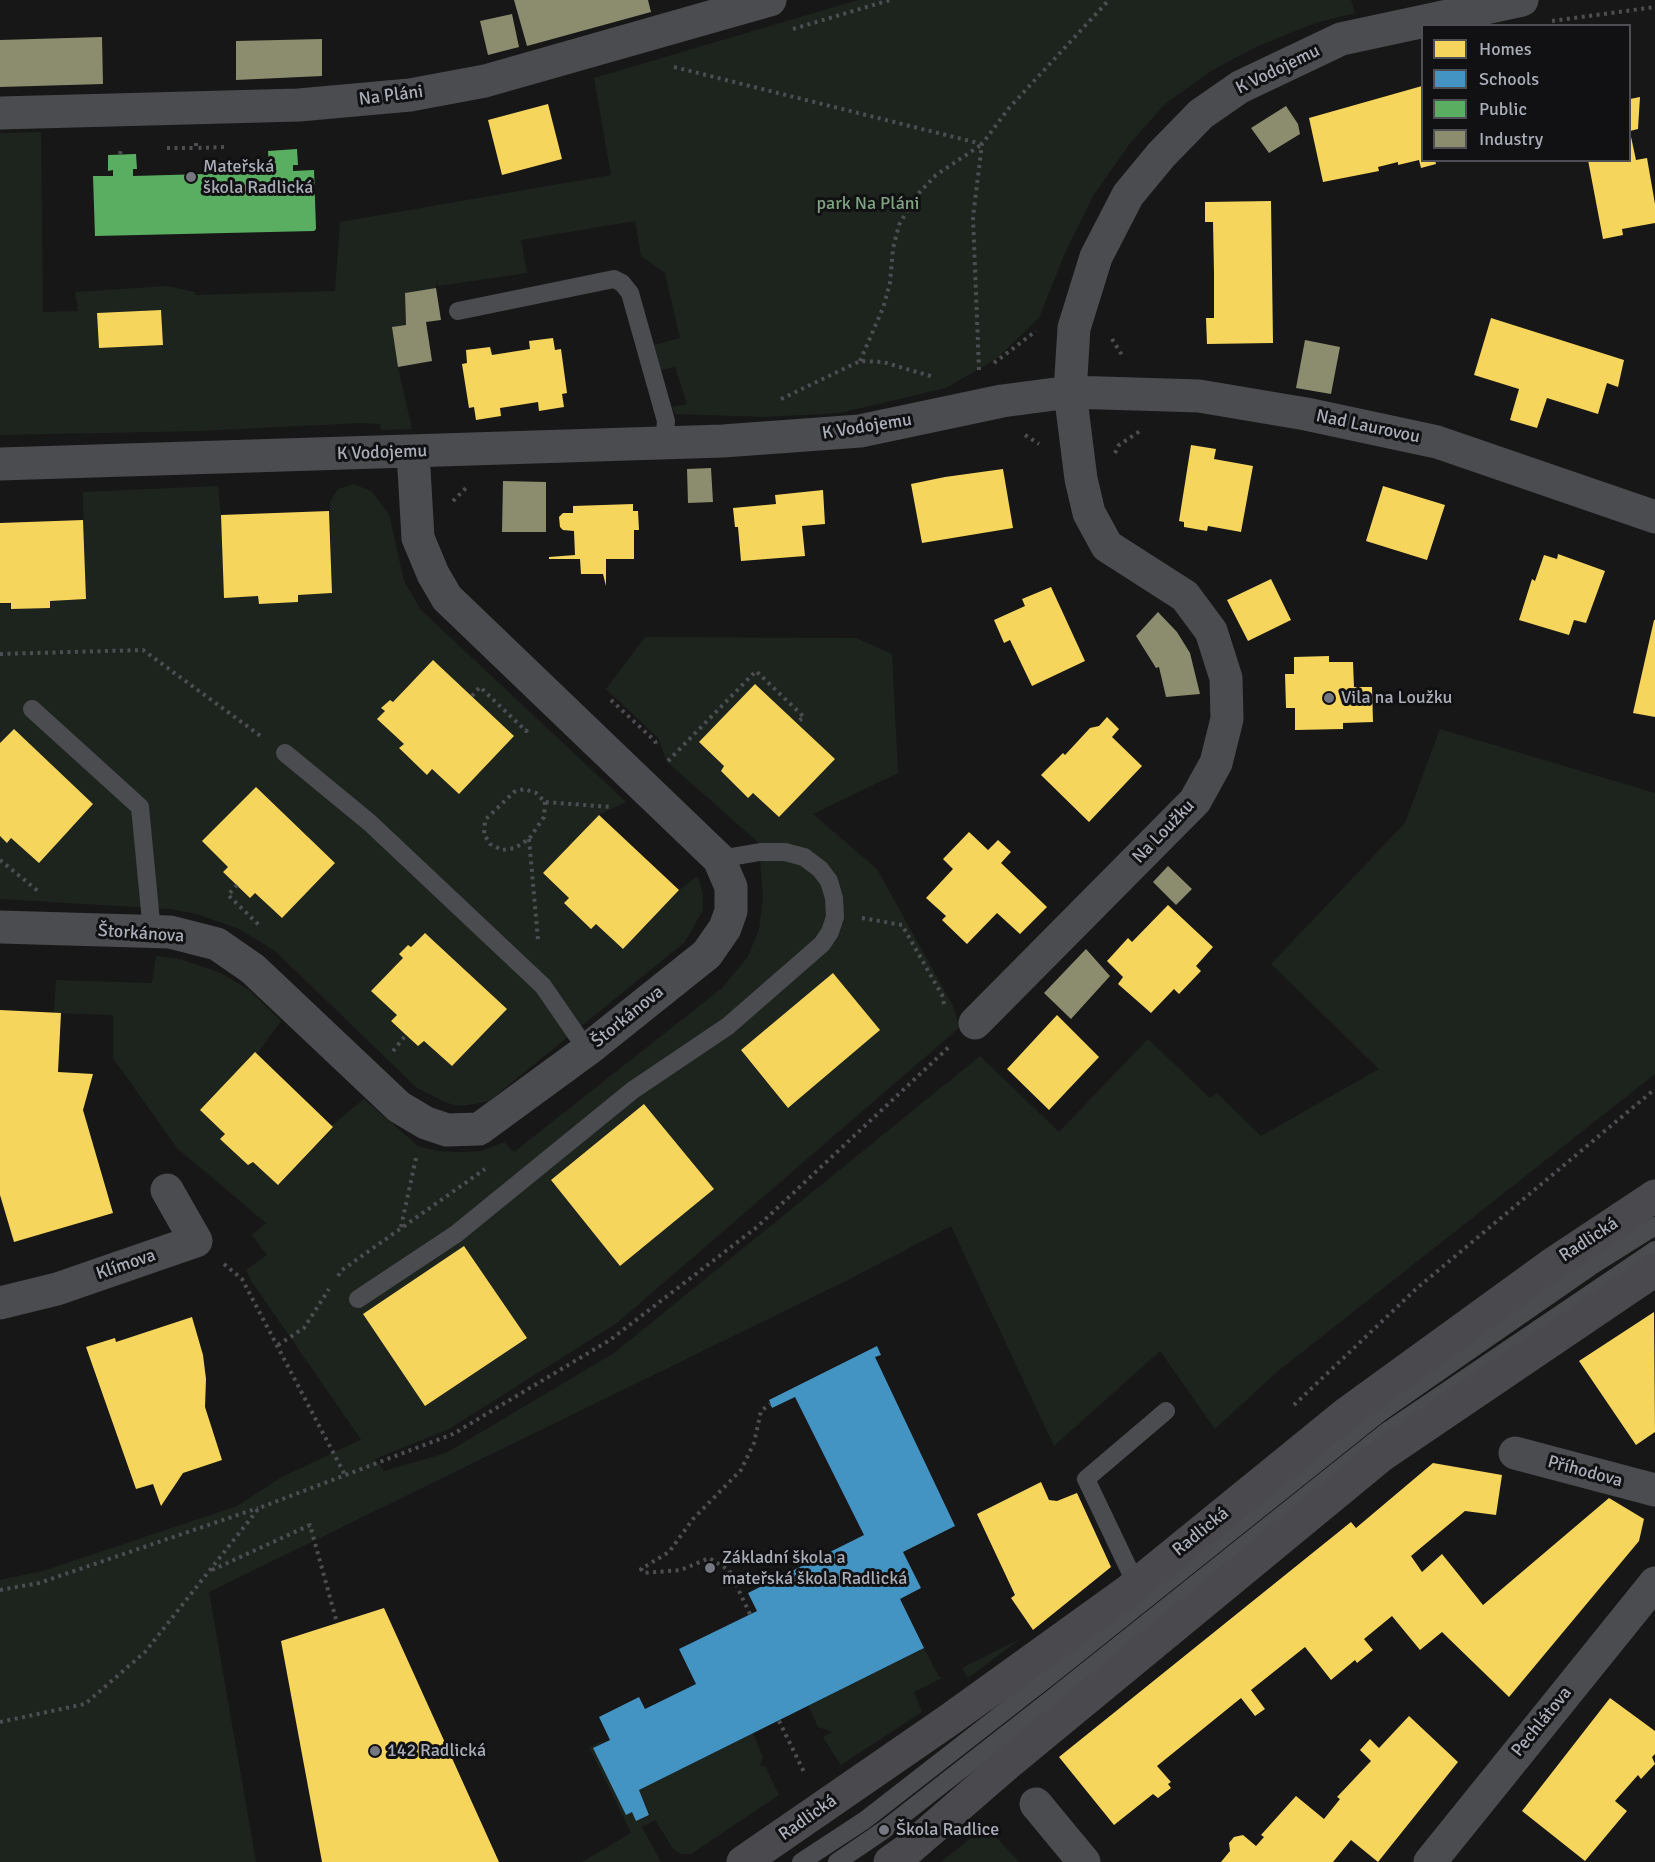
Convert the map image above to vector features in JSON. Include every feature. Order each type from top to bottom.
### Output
[{"type":"main road","name":"Radlická","points":[[742,1862],[949,1720],[1136,1584],[1347,1413],[1551,1265],[1655,1196]]},
{"type":"main road","points":[[890,1862],[910,1848],[1007,1764],[1382,1455],[1655,1270]]},
{"type":"street","name":"Na Pláni","points":[[0,114],[299,105],[410,95],[485,81],[770,0]]},
{"type":"street","name":"K Vodojemu","points":[[1443,24],[1531,11]]},
{"type":"street","name":"K Vodojemu","points":[[0,464],[664,443],[860,431],[1002,401],[1070,392],[1074,328],[1096,257],[1128,195],[1161,155],[1201,114],[1240,87],[1341,39],[1421,27]]},
{"type":"street","name":"Nad Laurovou","points":[[1070,392],[1198,396],[1306,414],[1437,442],[1655,517]]},
{"type":"street","name":"Na Loužku","points":[[975,1023],[1195,801],[1216,763],[1227,719],[1226,678],[1211,631],[1185,596],[1107,546],[1089,513],[1070,392]]},
{"type":"street","name":"Štorkánova","points":[[0,927],[170,932],[217,944],[253,969],[399,1107],[426,1123],[447,1130],[479,1129],[587,1050],[707,954],[725,928],[731,911],[731,887],[719,859],[447,598],[433,574],[418,538],[413,452]]},
{"type":"street","name":"Klímova","points":[[0,1302],[57,1289],[196,1241],[167,1190]]},
{"type":"street","name":"Příhodova","points":[[1515,1453],[1655,1490]]},
{"type":"street","name":"Pechlátova","points":[[1430,1862],[1655,1583]]},
{"type":"street","points":[[1036,1804],[1084,1862]]},
{"type":"lane","points":[[458,311],[614,279],[622,283],[630,293],[666,421],[664,443]]},
{"type":"lane","points":[[32,709],[140,807],[152,932]]},
{"type":"lane","points":[[285,753],[370,823],[543,986],[587,1050]]},
{"type":"lane","points":[[358,1299],[456,1234],[633,1090],[728,1026],[822,944],[830,932],[835,917],[834,898],[829,881],[820,869],[804,857],[785,852],[760,852],[719,859]]},
{"type":"lane","points":[[801,1862],[865,1820],[1041,1684],[1380,1412],[1590,1267],[1655,1226]]},
{"type":"lane","points":[[837,1862],[884,1830],[1386,1432],[1655,1250]]},
{"type":"lane","points":[[1136,1584],[1086,1479],[1167,1411]]},
{"type":"path","points":[[860,361],[883,308],[890,283],[892,248],[899,225],[915,197],[936,175],[982,144],[1009,108],[1109,0]]},
{"type":"path","points":[[1531,11],[1655,7]]},
{"type":"path","points":[[668,66],[982,144]]},
{"type":"path","points":[[980,373],[973,217],[982,144]]},
{"type":"path","points":[[1109,335],[1120,354],[1126,358]]},
{"type":"path","points":[[1110,463],[1119,445],[1145,428]]},
{"type":"path","points":[[1020,433],[1044,448]]},
{"type":"path","points":[[447,508],[461,491],[474,482]]},
{"type":"path","points":[[0,654],[143,650],[285,753]]},
{"type":"path","points":[[603,693],[655,741],[663,766],[756,671],[804,717],[796,723]]},
{"type":"path","points":[[472,696],[480,687],[526,731],[533,723]]},
{"type":"path","points":[[545,802],[544,818],[529,839],[515,848],[502,850],[490,844],[484,834],[485,820],[514,792],[524,789],[536,794],[545,802],[615,808]]},
{"type":"path","points":[[529,839],[543,986]]},
{"type":"path","points":[[0,860],[43,894]]},
{"type":"path","points":[[237,885],[228,895],[262,928]]},
{"type":"path","points":[[835,917],[864,918],[902,925],[942,995]]},
{"type":"path","points":[[0,1590],[39,1583],[259,1508],[453,1434],[610,1340],[757,1227],[975,1023]]},
{"type":"path","points":[[1287,1412],[1416,1289],[1655,1089]]},
{"type":"path","points":[[401,1228],[418,1146],[426,1123]]},
{"type":"path","points":[[245,1284],[345,1475]]},
{"type":"path","points":[[750,1614],[729,1570],[709,1558],[681,1570],[644,1573],[641,1569],[669,1552],[693,1519],[741,1470],[754,1443],[761,1411],[770,1404]]},
{"type":"path","points":[[0,1722],[85,1704],[145,1652],[259,1508]]},
{"type":"path","points":[[211,1570],[310,1525],[338,1623]]},
{"type":"path","points":[[779,1721],[799,1761]]},
{"type":"green space","name":"park Na Pláni","points":[[858,0],[1351,0],[1355,13],[1315,23],[1256,47],[1211,71],[1165,104],[1131,142],[1093,196],[1065,253],[1039,318],[996,359],[946,388],[840,413],[765,417],[675,414],[672,407],[687,404],[675,367],[661,370],[654,345],[680,338],[665,273],[641,256],[635,221],[521,240],[527,273],[438,286],[437,280],[436,288],[405,293],[406,325],[398,367],[412,429],[381,430],[380,424],[361,423],[200,431],[0,435],[0,133],[41,132],[43,312],[78,311],[75,292],[168,286],[195,292],[196,295],[335,291],[340,222],[611,175],[594,78]],"holes":[[[161,310],[163,345],[99,348],[97,313]]]},
{"type":"green space","points":[[353,484],[371,491],[389,514],[404,581],[421,610],[626,802],[599,815],[543,873],[569,898],[565,903],[591,928],[596,924],[623,949],[679,890],[698,876],[703,895],[703,910],[685,942],[489,1101],[459,1106],[447,1103],[417,1088],[275,951],[239,929],[197,914],[170,909],[0,899],[0,836],[7,842],[11,838],[39,862],[93,805],[14,729],[0,743],[0,603],[50,608],[50,601],[85,599],[83,492],[218,486],[224,597],[258,596],[259,604],[297,602],[298,595],[332,593],[330,502],[338,489]],"holes":[[[389,700],[393,702],[513,736],[459,794],[432,769],[427,774],[399,749],[404,744],[378,719],[385,711],[382,708]],[[256,787],[335,863],[282,918],[255,893],[250,898],[223,872],[228,867],[202,841]],[[425,933],[506,1009],[452,1066],[424,1041],[418,1046],[406,1035],[391,1021],[397,1015],[371,991],[403,958],[399,954],[408,945],[411,947]]]},
{"type":"green space","points":[[645,637],[856,638],[892,654],[898,773],[813,814],[877,869],[952,1004],[960,1027],[617,1323],[449,1429],[375,1459],[384,1471],[446,1453],[614,1353],[980,1056],[1059,1132],[1148,1039],[1210,1098],[1217,1093],[1261,1136],[1379,1069],[1271,964],[1405,823],[1440,729],[1655,793],[1655,1074],[1277,1372],[1215,1429],[1160,1351],[1054,1446],[951,1226],[850,1279],[209,1592],[256,1862],[0,1862],[0,1580],[46,1570],[237,1506],[282,1477],[362,1441],[246,1270],[267,1255],[252,1235],[266,1223],[177,1148],[113,1058],[113,1015],[54,1013],[56,980],[152,983],[156,956],[180,959],[221,973],[249,990],[281,1021],[257,1054],[254,1053],[200,1110],[225,1134],[221,1139],[248,1165],[253,1162],[278,1185],[333,1128],[331,1126],[364,1099],[418,1146],[438,1151],[481,1151],[504,1142],[514,1152],[722,988],[747,958],[759,930],[763,899],[759,843],[667,762],[658,738],[606,689]],"holes":[[[700,742],[834,759],[779,817],[753,793],[747,798],[721,771],[724,766]],[[833,973],[879,1030],[788,1108],[741,1050]],[[644,1104],[714,1189],[620,1266],[551,1180]],[[464,1246],[526,1338],[425,1406],[364,1314]]]},
{"type":"green space","points":[[1020,1639],[968,1678],[962,1668]]},
{"type":"green space","points":[[924,1648],[939,1677],[942,1678],[914,1692],[922,1712],[841,1765],[823,1737],[832,1732],[818,1727],[808,1705]]},
{"type":"green space","points":[[753,1733],[763,1757],[760,1766],[765,1766],[779,1795],[691,1854],[681,1854],[674,1850],[655,1820],[642,1827],[661,1862],[582,1862],[631,1833],[589,1747],[610,1738],[594,1748],[626,1814],[633,1812],[638,1820],[650,1815],[639,1790]]},
{"type":"green space","points":[[972,1837],[996,1837],[1019,1862],[941,1862]]},
{"type":"building: Homes","points":[[1421,86],[1421,162],[1436,162],[1436,164],[1421,168],[1419,160],[1398,165],[1398,162],[1378,167],[1379,171],[1323,182],[1309,118]]},
{"type":"building: Homes","points":[[1640,97],[1638,129],[1631,131],[1631,99]]},
{"type":"building: Homes","points":[[548,104],[562,159],[502,175],[488,120]]},
{"type":"building: Homes","points":[[1631,137],[1636,160],[1647,158],[1655,204],[1655,223],[1622,229],[1623,235],[1603,239],[1588,162],[1631,162]]},
{"type":"building: Homes","points":[[1271,201],[1273,343],[1207,344],[1206,318],[1214,318],[1214,273],[1213,222],[1205,222],[1205,202]]},
{"type":"building: Homes","points":[[161,310],[163,345],[99,348],[97,313]]},
{"type":"building: Homes","points":[[1491,318],[1624,360],[1618,387],[1607,383],[1598,414],[1547,398],[1537,428],[1510,420],[1519,389],[1474,375]]},
{"type":"building: Homes","points":[[553,338],[555,350],[561,349],[567,393],[562,394],[564,407],[539,411],[538,402],[500,408],[501,416],[476,420],[474,407],[469,408],[462,364],[467,363],[466,350],[490,347],[492,355],[530,349],[529,341]]},
{"type":"building: Homes","points":[[1191,445],[1216,449],[1214,459],[1253,466],[1241,532],[1208,526],[1207,531],[1184,527],[1184,522],[1179,521]]},
{"type":"building: Homes","points":[[1003,469],[1013,528],[922,543],[911,484]]},
{"type":"building: Homes","points":[[1383,486],[1445,505],[1427,560],[1366,541]]},
{"type":"building: Homes","points":[[823,490],[825,524],[802,526],[805,556],[741,561],[738,527],[735,527],[733,508],[776,504],[775,495]]},
{"type":"building: Homes","points":[[633,504],[633,511],[638,511],[639,530],[634,530],[634,559],[606,559],[606,586],[603,574],[581,574],[580,559],[549,559],[549,557],[575,555],[574,531],[563,530],[560,527],[559,517],[563,513],[573,513],[573,506]]},
{"type":"building: Homes","points":[[329,511],[332,593],[298,595],[298,602],[259,604],[258,596],[224,598],[221,515]]},
{"type":"building: Homes","points":[[83,520],[86,599],[50,601],[50,608],[11,609],[11,603],[0,603],[0,523]]},
{"type":"building: Homes","points":[[1558,554],[1605,571],[1586,623],[1574,620],[1569,635],[1519,620],[1532,579],[1535,581],[1544,555],[1557,559]]},
{"type":"building: Homes","points":[[1271,579],[1291,620],[1248,641],[1227,600]]},
{"type":"building: Homes","points":[[1051,587],[1085,661],[1032,686],[1010,640],[1004,643],[994,620],[1025,606],[1022,599]]},
{"type":"building: Homes","points":[[1655,620],[1655,717],[1633,713]]},
{"type":"building: Homes","name":"Vila na Loužku","points":[[1329,656],[1329,662],[1353,662],[1354,687],[1372,687],[1373,722],[1343,723],[1343,729],[1295,730],[1295,708],[1286,708],[1285,674],[1294,674],[1294,657]]},
{"type":"building: Homes","points":[[433,660],[514,736],[459,794],[432,769],[427,775],[399,748],[404,744],[377,719],[385,711],[381,708],[390,700],[393,702]]},
{"type":"building: Homes","points":[[755,684],[835,759],[779,817],[753,793],[748,798],[721,771],[724,766],[699,742]]},
{"type":"building: Homes","points":[[1107,717],[1119,729],[1112,737],[1142,766],[1089,822],[1041,775],[1063,753],[1065,755],[1090,728],[1099,726]]},
{"type":"building: Homes","points":[[14,729],[93,804],[39,863],[11,838],[7,843],[0,836],[0,743]]},
{"type":"building: Homes","points":[[256,787],[335,863],[282,918],[255,893],[250,898],[223,872],[228,867],[202,841]]},
{"type":"building: Homes","points":[[599,815],[679,890],[623,949],[596,924],[591,929],[564,903],[569,898],[543,873]]},
{"type":"building: Homes","points":[[969,832],[988,850],[998,840],[1011,852],[1001,863],[1047,907],[1020,934],[997,913],[967,944],[942,920],[946,916],[926,898],[953,869],[943,859]]},
{"type":"building: Homes","points":[[1168,905],[1213,947],[1196,966],[1201,971],[1179,994],[1174,989],[1151,1013],[1118,984],[1123,977],[1107,961],[1128,938],[1132,942]]},
{"type":"building: Homes","points":[[425,933],[507,1009],[452,1066],[424,1041],[418,1046],[406,1035],[391,1021],[397,1015],[371,991],[403,958],[399,954],[408,945],[411,947]]},
{"type":"building: Homes","points":[[833,973],[880,1030],[788,1108],[741,1050]]},
{"type":"building: Homes","points":[[0,1010],[61,1013],[58,1072],[93,1074],[83,1110],[113,1213],[14,1242],[0,1195]]},
{"type":"building: Homes","points":[[1057,1015],[1099,1057],[1049,1110],[1007,1069]]},
{"type":"building: Homes","points":[[255,1052],[333,1127],[278,1185],[253,1162],[248,1165],[220,1139],[225,1134],[200,1110]]},
{"type":"building: Homes","points":[[644,1104],[714,1189],[620,1266],[551,1180]]},
{"type":"building: Homes","points":[[464,1246],[527,1338],[425,1406],[363,1314]]},
{"type":"building: Homes","points":[[1654,1312],[1655,1432],[1636,1445],[1579,1361]]},
{"type":"building: Homes","points":[[192,1317],[203,1355],[206,1379],[205,1407],[222,1460],[183,1473],[161,1506],[153,1484],[136,1489],[86,1347],[115,1338],[116,1342]]},
{"type":"building: Homes","points":[[1433,1463],[1502,1475],[1496,1515],[1465,1511],[1411,1556],[1422,1572],[1442,1554],[1483,1605],[1609,1498],[1644,1519],[1639,1541],[1509,1697],[1442,1632],[1420,1650],[1392,1616],[1364,1639],[1373,1650],[1357,1663],[1355,1660],[1331,1680],[1305,1647],[1251,1690],[1265,1709],[1255,1716],[1241,1698],[1157,1766],[1171,1782],[1168,1784],[1171,1788],[1158,1798],[1153,1794],[1114,1825],[1059,1757],[1351,1522],[1356,1528]]},
{"type":"building: Homes","points":[[1041,1482],[1049,1500],[1057,1501],[1077,1493],[1111,1567],[1033,1630],[1011,1598],[1015,1595],[977,1514]]},
{"type":"building: Homes","name":"142 Radlická","points":[[384,1608],[499,1862],[322,1862],[281,1641]]},
{"type":"building: Homes","points":[[1610,1698],[1655,1731],[1655,1754],[1652,1757],[1655,1764],[1641,1779],[1638,1775],[1615,1801],[1627,1811],[1585,1861],[1522,1811]]},
{"type":"building: Homes","points":[[1409,1716],[1458,1762],[1378,1862],[1351,1840],[1333,1862],[1221,1862],[1230,1851],[1229,1843],[1234,1837],[1243,1835],[1256,1846],[1264,1837],[1261,1835],[1296,1796],[1324,1819],[1340,1799],[1337,1797],[1371,1761],[1360,1750],[1370,1739],[1379,1748]]},
{"type":"building: Schools","points":[[877,1346],[881,1355],[875,1357],[955,1526],[903,1552],[921,1588],[900,1599],[924,1648],[639,1790],[649,1815],[636,1821],[632,1812],[626,1815],[593,1748],[610,1740],[599,1717],[639,1697],[645,1709],[696,1684],[679,1649],[757,1611],[748,1593],[864,1535],[795,1397],[772,1408],[769,1400]]},
{"type":"building: Public","points":[[297,149],[298,165],[293,165],[293,171],[314,170],[316,229],[314,231],[95,236],[93,176],[113,176],[113,170],[108,171],[108,155],[136,154],[137,169],[133,169],[133,176],[241,173],[274,171],[274,165],[269,165],[268,151]]},
{"type":"building: Industry","points":[[514,0],[648,0],[651,12],[527,46]]},
{"type":"building: Industry","points":[[512,14],[519,47],[488,55],[480,21]]},
{"type":"building: Industry","points":[[102,37],[103,84],[0,87],[0,40]]},
{"type":"building: Industry","points":[[322,39],[322,76],[236,80],[236,41]]},
{"type":"building: Industry","points":[[1286,106],[1298,124],[1300,134],[1269,153],[1251,128]]},
{"type":"building: Industry","points":[[436,288],[441,320],[426,322],[432,361],[398,367],[392,327],[406,325],[405,293]]},
{"type":"building: Industry","points":[[1305,340],[1340,347],[1331,394],[1296,388]]},
{"type":"building: Industry","points":[[711,468],[713,502],[688,503],[687,469]]},
{"type":"building: Industry","points":[[503,481],[546,482],[546,532],[502,532]]},
{"type":"building: Industry","points":[[1158,612],[1177,632],[1190,653],[1200,694],[1166,697],[1159,667],[1156,668],[1136,636]]},
{"type":"building: Industry","points":[[1168,866],[1192,889],[1176,905],[1153,882]]},
{"type":"building: Industry","points":[[1086,949],[1110,976],[1071,1019],[1044,993]]},
{"type":"place","name":"Mateřská škola Radlická","points":[[191,177]]},
{"type":"place","name":"Vila na Loužku","points":[[1329,698]]},
{"type":"place","name":"Základní škola a mateřská škola Radlická","points":[[710,1568]]},
{"type":"place","name":"142 Radlická","points":[[375,1751]]},
{"type":"place","name":"Škola Radlice","points":[[884,1830]]}]
